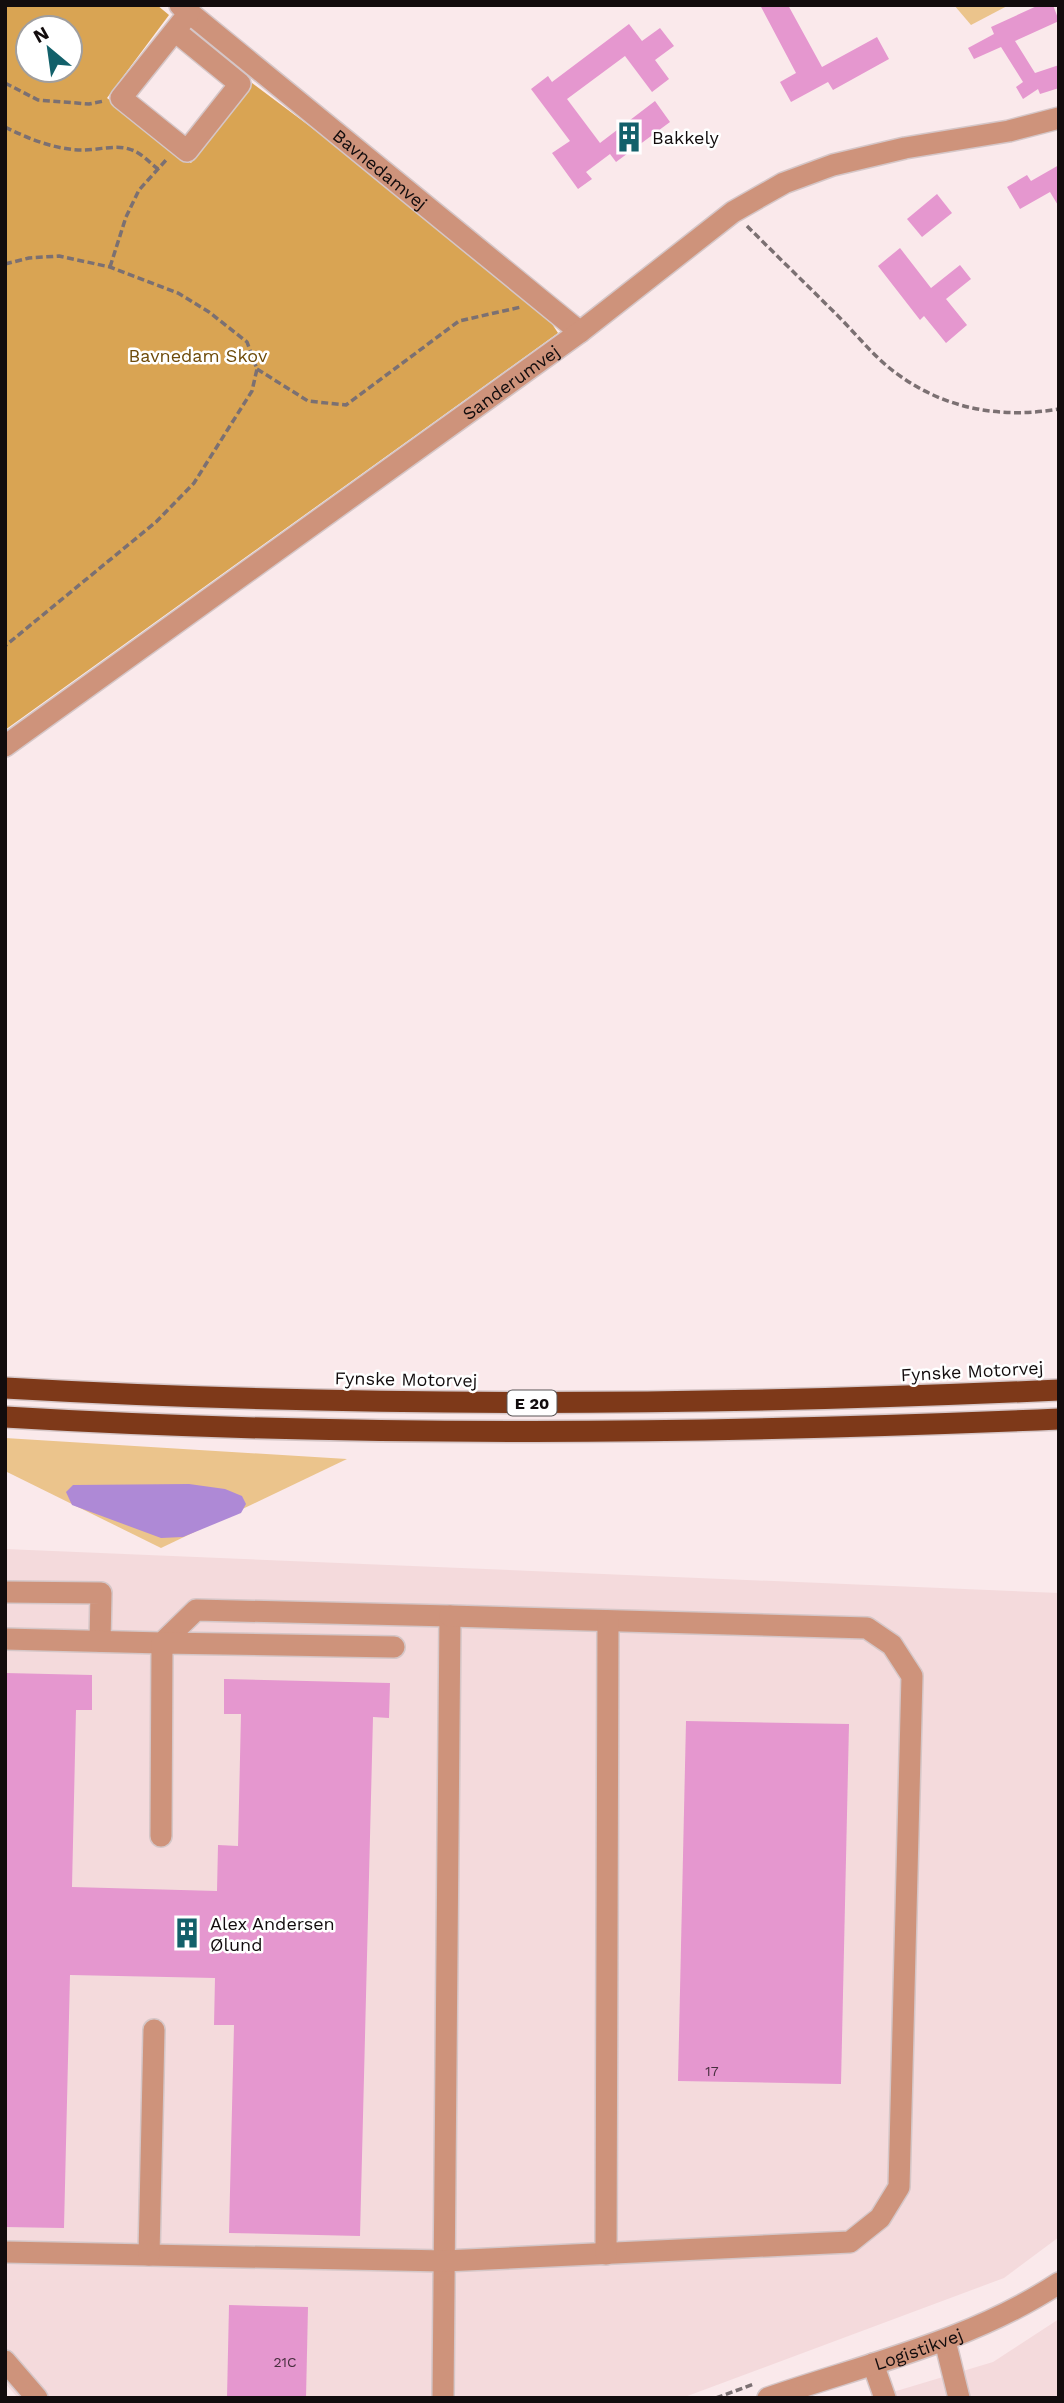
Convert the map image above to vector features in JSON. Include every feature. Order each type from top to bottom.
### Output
[{"type":"highway","name":"Fynske Motorvej","points":[[5,1388],[261,1399],[457,1403],[855,1399],[1059,1390]]},
{"type":"highway","name":"E 20","points":[[5,1417],[261,1428],[528,1432],[843,1428],[1059,1419]]},
{"type":"street","points":[[175,31],[240,84],[187,150],[121,97],[175,31],[185,9]]},
{"type":"street","name":"Bavnedamvej","points":[[185,9],[580,332]]},
{"type":"street","name":"Sanderumvej","points":[[5,747],[580,332],[733,212],[784,183],[833,165],[905,148],[1009,131],[1059,118]]},
{"type":"street","points":[[5,1592],[101,1593],[100,1641]]},
{"type":"street","points":[[5,2252],[444,2261],[850,2242],[880,2218],[899,2187],[912,1676],[892,1645],[867,1628],[196,1610],[162,1643],[160,1836]]},
{"type":"street","points":[[443,2398],[450,1616]]},
{"type":"street","points":[[606,2254],[608,1621]]},
{"type":"street","points":[[5,1639],[394,1647]]},
{"type":"street","points":[[149,2255],[154,2030]]},
{"type":"street","name":"Logistikvej","points":[[766,2389],[873,2364],[945,2341],[1004,2315],[1059,2283]]},
{"type":"street","points":[[945,2341],[959,2398]]},
{"type":"street","points":[[5,2361],[37,2398]]},
{"type":"street","points":[[873,2364],[885,2398]]},
{"type":"path","points":[[5,83],[38,100],[89,104],[121,97]]},
{"type":"path","points":[[5,127],[31,139],[60,147],[133,150],[158,169]]},
{"type":"path","points":[[110,267],[126,217],[139,190],[180,145]]},
{"type":"path","points":[[733,212],[894,372],[929,395],[964,408],[994,412],[1035,413],[1059,409]]},
{"type":"path","points":[[5,264],[29,258],[59,256],[110,267],[178,293],[209,312],[247,342],[257,369],[252,391],[194,483],[156,522],[5,646]]},
{"type":"path","points":[[257,369],[309,401],[346,405],[459,321],[544,302]]},
{"type":"path","points":[[716,2398],[766,2389]]},
{"type":"shaded area","points":[[954,5],[1009,5],[971,25]]},
{"type":"shaded area","points":[[5,1438],[347,1459],[161,1548],[5,1471]]},
{"type":"shaded area","points":[[189,1484],[225,1489],[242,1496],[246,1504],[241,1513],[183,1537],[161,1538],[72,1505],[66,1492],[73,1485]]},
{"type":"shaded area","points":[[5,1549],[1059,1593],[1059,2237],[1004,2278],[682,2398],[18,2398],[5,2383]]},
{"type":"shaded area","points":[[1059,2319],[1059,2398],[873,2398],[993,2362]]},
{"type":"green space","name":"Bavnedam Skov","points":[[5,5],[157,5],[169,15],[107,98],[191,163],[252,83],[531,292],[558,333],[5,730]]},
{"type":"building","points":[[760,5],[788,5],[822,67],[877,37],[889,59],[833,90],[828,82],[791,102],[780,82],[796,73]]},
{"type":"building","points":[[1039,5],[1053,5],[1059,21],[1015,41],[1035,73],[1059,65],[1059,88],[1040,94],[1038,89],[1023,99],[1016,87],[1023,82],[1001,47],[974,59],[968,48],[994,34],[991,27]]},
{"type":"building","points":[[629,24],[642,41],[660,28],[674,46],[655,60],[669,79],[652,92],[625,56],[567,99],[600,143],[655,101],[670,122],[616,162],[610,154],[586,172],[592,179],[578,189],[552,153],[570,141],[531,89],[548,76],[552,82]]},
{"type":"building","points":[[1059,165],[1059,207],[1050,192],[1020,209],[1007,187],[1027,175],[1031,181]]},
{"type":"building","points":[[937,194],[952,213],[922,237],[907,219]]},
{"type":"building","points":[[900,248],[931,288],[960,265],[971,279],[946,299],[967,325],[946,343],[924,316],[920,320],[878,266]]},
{"type":"building","name":"Alex Andersen Ølund","points":[[5,1673],[92,1675],[92,1710],[76,1710],[72,1887],[217,1891],[218,1845],[238,1846],[241,1714],[224,1714],[224,1679],[390,1683],[389,1718],[373,1717],[360,2236],[229,2233],[234,2025],[214,2025],[215,1978],[70,1975],[64,2228],[5,2227]]},
{"type":"building","points":[[686,1721],[849,1724],[841,2084],[678,2081]]},
{"type":"building","points":[[229,2305],[308,2307],[306,2398],[227,2398]]},
{"type":"place","name":"Bakkely","points":[[629,137]]},
{"type":"place","name":"Alex Andersen Ølund","points":[[187,1933]]}]
